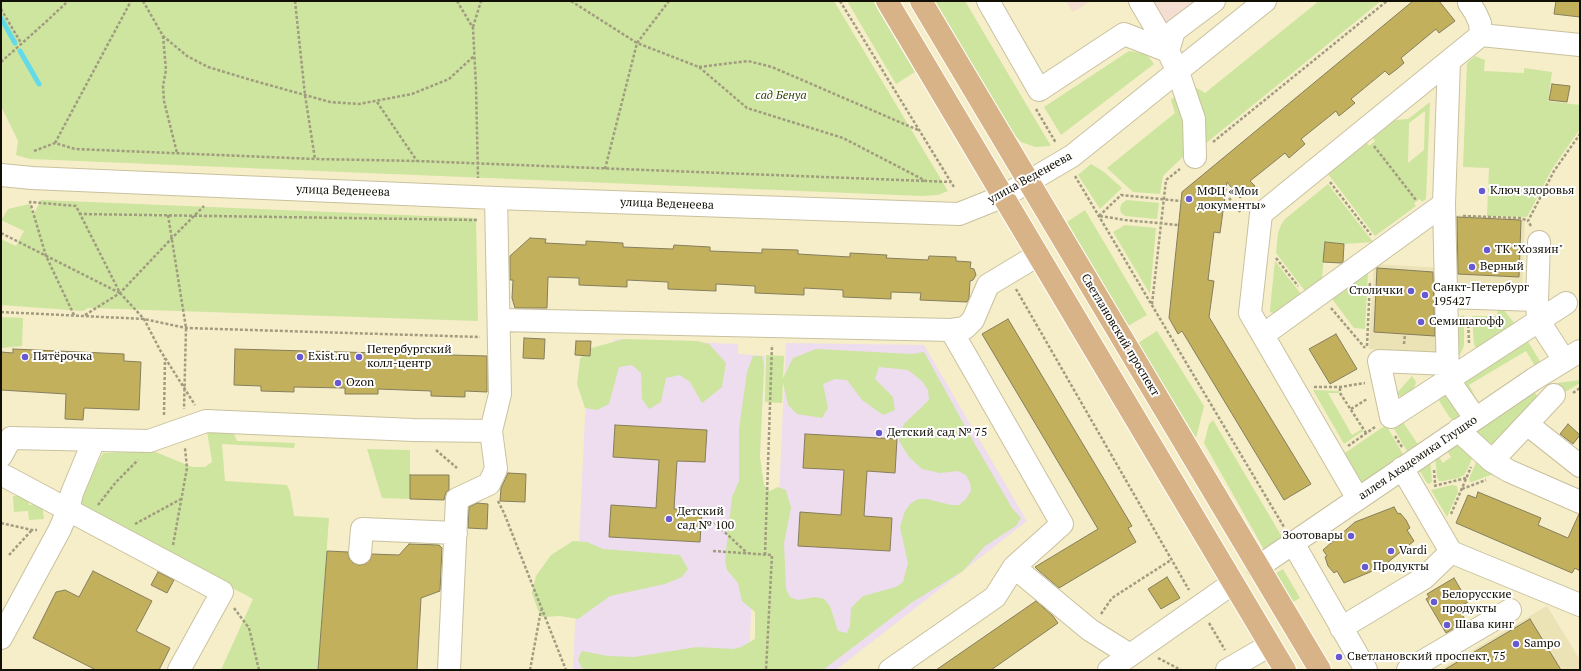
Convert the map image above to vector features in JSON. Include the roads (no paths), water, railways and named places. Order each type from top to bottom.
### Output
[{"type":"main road","points":[[887,1],[1285,670]]},
{"type":"main road","name":"Светлановский проспект","points":[[921,1],[1320,670]]},
{"type":"street","points":[[988,1],[1039,90],[1124,34],[1168,51]]},
{"type":"street","points":[[1140,1],[1160,35],[1178,72],[1194,119],[1195,157]]},
{"type":"street","points":[[1168,51],[1174,31],[1214,1]]},
{"type":"street","name":"улица Веденеева","points":[[1,175],[32,178],[487,197],[959,214],[1004,196],[1072,156],[1265,1]]},
{"type":"street","points":[[1469,3],[1478,17],[1481,35]]},
{"type":"street","points":[[1358,499],[1250,313],[1260,214],[1481,35],[1580,45]]},
{"type":"street","points":[[1449,61],[1439,212],[1457,297],[1448,372],[1467,424],[1486,455],[1509,471],[1580,502]]},
{"type":"street","points":[[449,670],[457,498],[489,484],[496,469],[490,431],[500,394],[496,220],[487,197]]},
{"type":"street","points":[[1263,335],[1377,253],[1439,212]]},
{"type":"street","points":[[1539,242],[1537,310],[1572,356]]},
{"type":"street","points":[[498,329],[773,326],[951,330],[965,328],[973,320],[988,285],[1038,256]]},
{"type":"street","points":[[1457,297],[1537,310],[1566,303]]},
{"type":"street","points":[[1448,372],[1379,361],[1391,417],[1448,372],[1470,365],[1537,310]]},
{"type":"street","points":[[890,670],[995,597],[1014,567],[1062,524],[951,330]]},
{"type":"street","name":"аллея Академика Глушко","points":[[1258,567],[1467,424],[1572,356]]},
{"type":"street","points":[[1486,455],[1527,424],[1554,395]]},
{"type":"street","points":[[1,456],[11,438],[149,441],[206,421],[413,430],[490,431]]},
{"type":"street","points":[[1527,424],[1580,466]]},
{"type":"street","points":[[1,638],[64,520],[72,493],[94,440]]},
{"type":"street","points":[[1402,468],[1446,544],[1580,605]]},
{"type":"street","points":[[1,474],[64,520],[87,520],[222,592],[179,670]]},
{"type":"street","points":[[360,553],[362,529],[456,533]]},
{"type":"street","points":[[1293,543],[1366,670]]},
{"type":"street","points":[[1342,628],[1424,578],[1446,544]]},
{"type":"street","points":[[1014,567],[1090,630],[1130,655]]},
{"type":"street","points":[[1109,670],[1233,583]]},
{"type":"street","points":[[1408,670],[1510,610]]},
{"type":"street","points":[[1231,668],[1270,645]]},
{"type":"waterway","points":[[1,18],[15,43]]},
{"type":"waterway","points":[[20,51],[39,84]]},
{"type":"place","name":"Ключ здоровья","points":[[1482,191]]},
{"type":"place","name":"МФЦ «Мои документы»","points":[[1189,199]]},
{"type":"place","name":"ТК \"Хозяин\"","points":[[1487,250]]},
{"type":"place","name":"Верный","points":[[1472,267]]},
{"type":"place","name":"Столички","points":[[1411,291]]},
{"type":"place","name":"Санкт-Петербург 195427","points":[[1425,295]]},
{"type":"place","name":"Семишагофф","points":[[1421,322]]},
{"type":"place","name":"Пятёрочка","points":[[25,357]]},
{"type":"place","name":"Exist.ru","points":[[300,357]]},
{"type":"place","name":"Петербургский колл-центр","points":[[359,357]]},
{"type":"place","name":"Ozon","points":[[338,383]]},
{"type":"place","name":"Детский сад № 75","points":[[879,433]]},
{"type":"place","name":"Детский сад № 100","points":[[669,519]]},
{"type":"place","name":"Зоотовары","points":[[1351,536]]},
{"type":"place","name":"Vardi","points":[[1391,551]]},
{"type":"place","name":"Продукты","points":[[1365,567]]},
{"type":"place","name":"Белорусские продукты","points":[[1434,602]]},
{"type":"place","name":"Шава кинг","points":[[1447,625]]},
{"type":"place","name":"Sampo","points":[[1516,644]]},
{"type":"place","name":"Светлановский проспект, 75","points":[[1339,657]]},
{"type":"park label","name":"сад Бенуа","points":[[781,96]]}]
